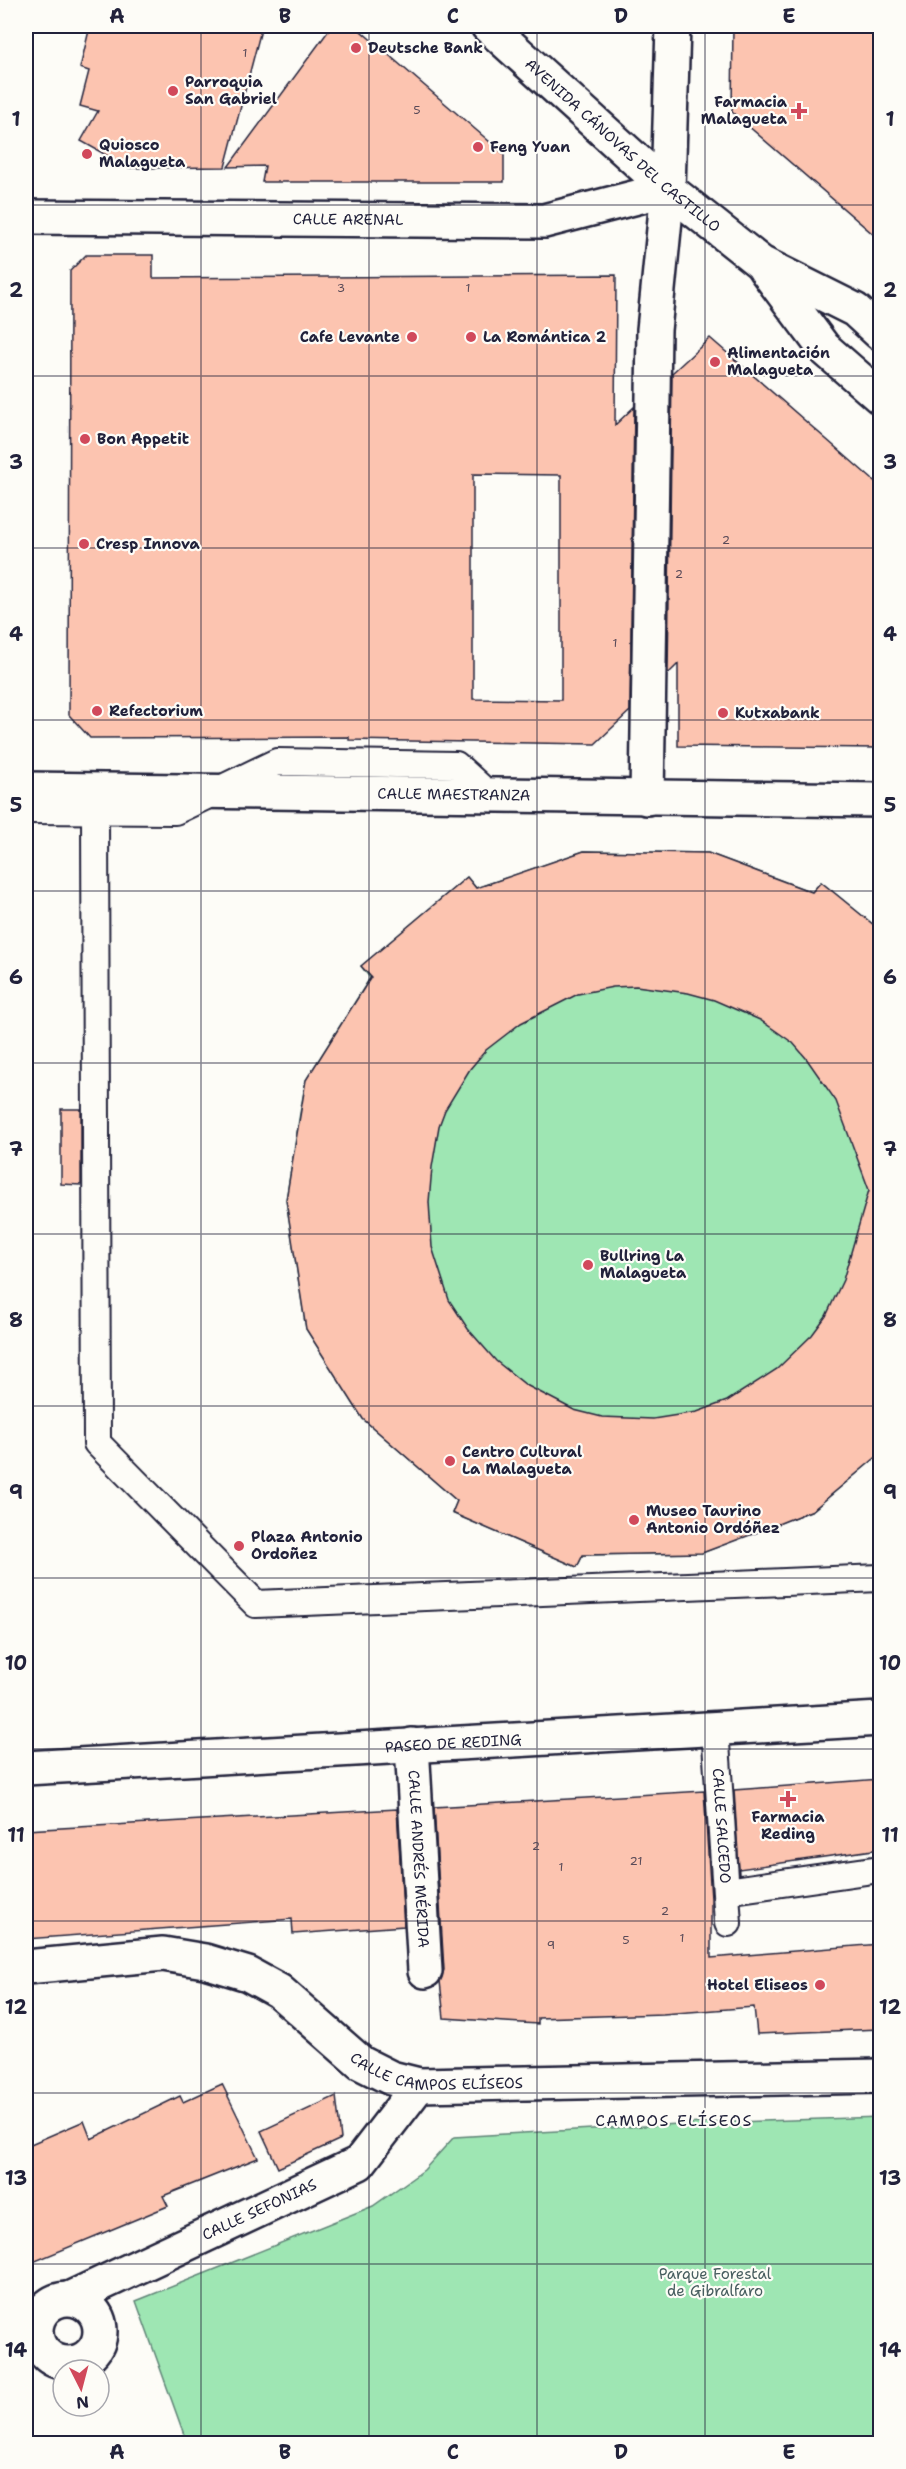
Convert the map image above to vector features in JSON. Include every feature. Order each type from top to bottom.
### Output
[{"type":"street","name":"AVENIDA CÁNOVAS DEL CASTILLO","points":[[488,26],[668,189],[761,263],[855,310],[880,333]]},
{"type":"street","points":[[647,798],[654,330],[668,189],[673,26]]},
{"type":"street","name":"CALLE ARENAL","points":[[26,217],[544,221],[668,189]]},
{"type":"street","name":"AVENIDA CÁNOVAS DEL CASTILLO","points":[[761,263],[824,348],[880,397]]},
{"type":"street","name":"CALLE MAESTRANZA","points":[[26,789],[880,800]]},
{"type":"street","name":"PASEO DE REDING","points":[[26,1767],[880,1719]]},
{"type":"street","name":"CALLE ANDRÉS MÉRIDA","points":[[412,1745],[425,1971]]},
{"type":"street","name":"CALLE CAMPOS ELÍSEOS","points":[[26,1967],[163,1954],[205,1961],[248,1974],[279,1991],[361,2063],[391,2078],[419,2085],[880,2076]]},
{"type":"street","name":"CALLE SEFONIAS","points":[[71,2298],[359,2163],[419,2085]]},
{"type":"lane","points":[[26,810],[175,811],[215,792]]},
{"type":"lane","points":[[94,810],[98,1443],[256,1604],[880,1578]]},
{"type":"lane","name":"CALLE SALCEDO","points":[[715,1728],[728,1923]]},
{"type":"lane","points":[[726,1891],[880,1869]]},
{"type":"green space","name":"Bullring La Malagueta","points":[[584,851],[708,853],[812,892],[821,882],[880,930],[880,1454],[813,1510],[702,1553],[583,1555],[577,1567],[452,1513],[457,1501],[363,1419],[306,1329],[286,1200],[306,1080],[370,978],[361,966],[467,877],[476,888]]},
{"type":"green space","name":"Parque Forestal de Gibralfaro","points":[[880,2117],[880,2443],[187,2443],[136,2301],[373,2206],[424,2170],[454,2137],[679,2124]]},
{"type":"building","name":"Parroquia San Gabriel","points":[[90,26],[262,26],[225,167],[129,168],[81,141],[98,111],[80,106],[89,71],[80,68]]},
{"type":"building","points":[[332,26],[355,26],[504,154],[504,182],[262,182],[265,166],[228,167]]},
{"type":"building","points":[[733,26],[880,26],[880,240],[732,112]]},
{"type":"building","points":[[86,255],[153,255],[153,278],[616,275],[615,425],[634,407],[630,711],[595,744],[349,740],[349,737],[90,738],[69,715],[70,271]],"holes":[[[473,474],[561,475],[561,700],[473,699]]]},
{"type":"building","points":[[710,338],[880,486],[880,748],[678,746],[678,664],[668,674],[672,373]]},
{"type":"building","points":[[584,851],[708,853],[812,892],[821,882],[880,930],[880,1454],[813,1510],[702,1553],[583,1555],[577,1567],[452,1513],[457,1501],[363,1419],[306,1329],[286,1200],[306,1080],[371,977],[361,966],[467,877],[476,888]],"holes":[[[636,986],[688,993],[714,1000],[760,1020],[793,1043],[836,1101],[869,1190],[843,1280],[826,1316],[812,1335],[777,1369],[727,1401],[697,1412],[653,1419],[602,1417],[574,1410],[526,1385],[496,1361],[468,1329],[449,1300],[432,1247],[429,1202],[439,1126],[445,1110],[470,1069],[486,1050],[521,1023],[578,994],[613,987]]]},
{"type":"building","points":[[61,1109],[81,1109],[81,1185],[61,1184]]},
{"type":"building","points":[[880,1779],[880,1849],[739,1869],[734,1790]]},
{"type":"building","points":[[704,1791],[711,1899],[711,1958],[880,1944],[880,2029],[757,2034],[754,2007],[663,2014],[538,2018],[538,2024],[444,2018],[440,1981],[444,1970],[434,1807]]},
{"type":"building","points":[[397,1809],[404,1926],[293,1934],[292,1919],[26,1939],[26,1830]]},
{"type":"building","points":[[222,2084],[258,2158],[163,2196],[168,2206],[26,2265],[26,2146],[84,2121],[91,2139],[180,2096],[183,2102]]},
{"type":"building","points":[[336,2096],[341,2139],[278,2168],[261,2131]]},
{"type":"place","name":"Deutsche Bank","points":[[356,48]]},
{"type":"place","name":"Parroquia San Gabriel","points":[[173,91]]},
{"type":"place","name":"Farmacia Malagueta","points":[[799,111]]},
{"type":"place","name":"Feng Yuan","points":[[478,147]]},
{"type":"place","name":"Quiosco Malagueta","points":[[87,154]]},
{"type":"place","name":"Cafe Levante","points":[[412,337]]},
{"type":"place","name":"La Romántica 2","points":[[471,337]]},
{"type":"place","name":"Alimentación Malagueta","points":[[715,362]]},
{"type":"place","name":"Bon Appetit","points":[[85,439]]},
{"type":"place","name":"Cresp Innova","points":[[84,544]]},
{"type":"place","name":"Refectorium","points":[[97,711]]},
{"type":"place","name":"Kutxabank","points":[[723,713]]},
{"type":"place","name":"Bullring La Malagueta","points":[[588,1265]]},
{"type":"place","name":"Centro Cultural La Malagueta","points":[[450,1461]]},
{"type":"place","name":"Museo Taurino Antonio Ordóñez","points":[[634,1520]]},
{"type":"place","name":"Plaza Antonio Ordoñez","points":[[239,1546]]},
{"type":"place","name":"Farmacia Reding","points":[[788,1799]]},
{"type":"place","name":"Hotel Eliseos","points":[[820,1985]]},
{"type":"district","name":"CAMPOS ELÍSEOS","points":[[674,2120]]}]
